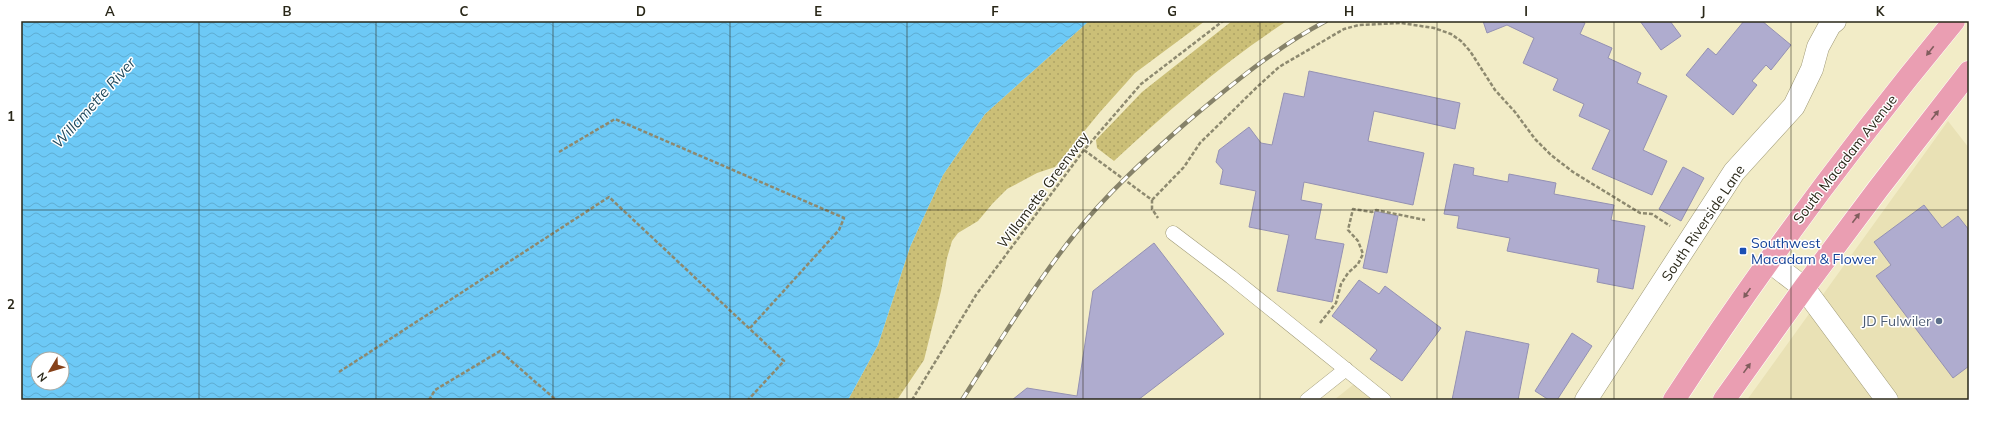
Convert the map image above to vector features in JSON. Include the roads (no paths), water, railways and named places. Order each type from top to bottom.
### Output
[{"type":"main road","name":"South Macadam Avenue","points":[[1674,400],[1769,261],[1855,146],[1954,21]]},
{"type":"main road","points":[[1724,400],[1804,288],[1878,189],[1969,72]]},
{"type":"street","name":"South Riverside Lane","points":[[1586,400],[1734,172],[1794,106],[1812,69],[1818,47],[1830,25],[1835,21]]},
{"type":"street","points":[[1769,261],[1804,288],[1887,400]]},
{"type":"lane","points":[[1173,233],[1231,277],[1384,400]]},
{"type":"lane","points":[[1307,400],[1346,369]]},
{"type":"water","name":"Willamette River","points":[[21,21],[1089,21],[985,114],[943,175],[910,247],[878,345],[848,400],[21,400]]},
{"type":"railway","points":[[962,400],[1044,275],[1074,235],[1114,190],[1172,135],[1237,81],[1271,55],[1326,21]]},
{"type":"place","name":"Southwest Macadam & Flower","points":[[1743,251]]},
{"type":"place","name":"JD Fulwiler","points":[[1939,321]]}]
